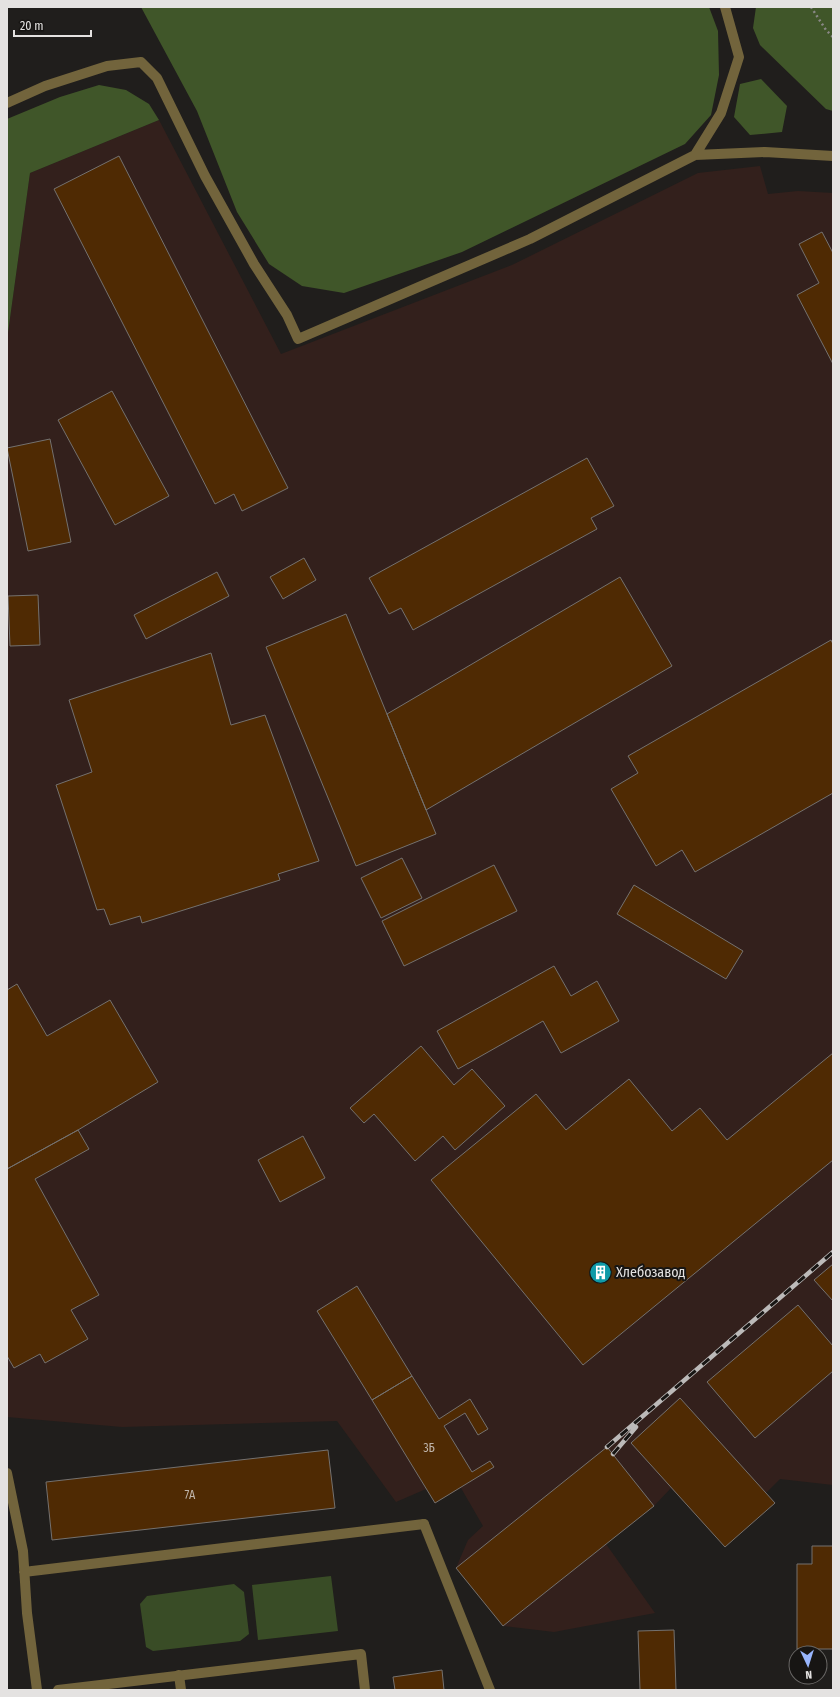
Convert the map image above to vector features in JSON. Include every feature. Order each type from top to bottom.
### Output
[{"type":"street","points":[[695,155],[721,113],[739,57],[725,7]]},
{"type":"street","points":[[7,103],[45,86],[107,66],[141,62],[157,78],[205,176],[254,264],[287,315],[298,339],[530,239],[695,155],[765,152],[833,156]]},
{"type":"street","points":[[7,1473],[23,1551],[27,1613],[37,1690]]},
{"type":"street","points":[[24,1572],[424,1524],[490,1690]]},
{"type":"street","points":[[58,1690],[361,1654],[365,1690]]},
{"type":"street","points":[[179,1675],[181,1690]]},
{"type":"path","points":[[811,7],[833,38]]},
{"type":"shaded area","points":[[159,120],[281,354],[512,265],[698,173],[760,166],[768,194],[798,191],[833,193],[833,1485],[780,1479],[766,1493],[775,1503],[725,1547],[671,1488],[654,1506],[606,1544],[655,1613],[554,1632],[503,1626],[456,1568],[468,1540],[483,1526],[461,1488],[435,1503],[426,1489],[396,1502],[337,1421],[122,1427],[7,1417],[7,340],[30,173]]},
{"type":"green space","points":[[141,7],[709,7],[718,31],[719,75],[711,115],[685,144],[462,252],[344,293],[302,286],[269,264],[237,212],[197,111]]},
{"type":"green space","points":[[756,7],[833,7],[833,111],[826,109],[760,45],[753,28]]},
{"type":"green space","points":[[761,79],[787,106],[782,132],[750,135],[734,117],[740,84]]},
{"type":"green space","points":[[99,85],[126,90],[149,104],[159,120],[30,173],[7,340],[7,119],[60,97]]},
{"type":"green space","points":[[331,1576],[338,1631],[258,1640],[252,1585]]},
{"type":"green space","points":[[234,1584],[244,1592],[249,1634],[240,1641],[153,1651],[146,1647],[140,1604],[147,1596]]},
{"type":"building","points":[[119,156],[288,488],[242,511],[234,494],[215,504],[54,189]]},
{"type":"building","points":[[822,232],[833,253],[833,364],[797,295],[819,283],[799,244]]},
{"type":"building","points":[[112,391],[169,496],[115,525],[58,420]]},
{"type":"building","points":[[50,439],[71,542],[28,551],[7,448]]},
{"type":"building","points":[[587,458],[614,506],[591,518],[597,529],[413,630],[401,608],[389,614],[369,578]]},
{"type":"building","points":[[304,558],[316,580],[283,599],[270,577]]},
{"type":"building","points":[[217,572],[229,596],[146,639],[134,615]]},
{"type":"building","points":[[620,577],[672,666],[426,810],[387,714]]},
{"type":"building","points":[[38,595],[40,645],[10,646],[8,596]]},
{"type":"building","points":[[346,614],[436,834],[356,866],[266,647]]},
{"type":"building","points":[[831,640],[833,644],[833,793],[695,872],[682,850],[656,866],[611,789],[638,773],[628,756]]},
{"type":"building","points":[[211,653],[231,725],[265,715],[319,861],[278,874],[280,880],[142,923],[140,916],[110,925],[104,909],[97,910],[56,785],[92,772],[69,700]]},
{"type":"building","points":[[402,858],[422,898],[381,918],[361,878]]},
{"type":"building","points":[[494,865],[517,911],[404,966],[382,921]]},
{"type":"building","points":[[634,885],[743,951],[726,979],[617,914]]},
{"type":"building","points":[[554,966],[571,996],[597,981],[619,1021],[561,1053],[543,1021],[458,1069],[437,1031]]},
{"type":"building","points":[[17,984],[47,1036],[110,1000],[158,1082],[78,1130],[7,1169],[7,990]]},
{"type":"building","points":[[421,1046],[454,1085],[472,1069],[505,1106],[455,1150],[443,1136],[415,1161],[374,1114],[364,1123],[350,1108]]},
{"type":"building","name":"Хлебозавод","points":[[833,1053],[833,1160],[583,1365],[431,1180],[536,1094],[566,1130],[629,1079],[672,1131],[700,1108],[727,1140]]},
{"type":"building","points":[[78,1130],[89,1149],[35,1179],[99,1295],[71,1310],[88,1339],[45,1363],[40,1354],[14,1368],[7,1356],[7,1169]]},
{"type":"building","points":[[303,1136],[325,1178],[280,1202],[258,1160]]},
{"type":"building","points":[[833,1264],[833,1301],[814,1280]]},
{"type":"building","points":[[357,1286],[412,1376],[372,1400],[317,1311]]},
{"type":"building","points":[[798,1305],[833,1346],[833,1371],[755,1438],[707,1382]]},
{"type":"building","points":[[412,1376],[439,1419],[470,1399],[488,1429],[478,1435],[465,1413],[444,1426],[472,1472],[490,1461],[494,1467],[435,1503],[372,1400]]},
{"type":"building","points":[[680,1398],[775,1503],[725,1547],[631,1443]]},
{"type":"building","points":[[607,1447],[654,1506],[503,1626],[456,1568]]},
{"type":"building","points":[[328,1450],[335,1508],[52,1540],[46,1482]]},
{"type":"building","points":[[812,1546],[833,1546],[833,1649],[828,1649],[828,1645],[797,1645],[797,1564],[812,1564]]},
{"type":"building","points":[[674,1630],[676,1690],[640,1690],[638,1631]]},
{"type":"building","points":[[442,1670],[444,1690],[395,1690],[393,1677]]},
{"type":"railway","points":[[607,1447],[833,1252]]},
{"type":"railway","points":[[613,1454],[636,1427]]},
{"type":"place","name":"Хлебозавод","points":[[601,1272]]}]
